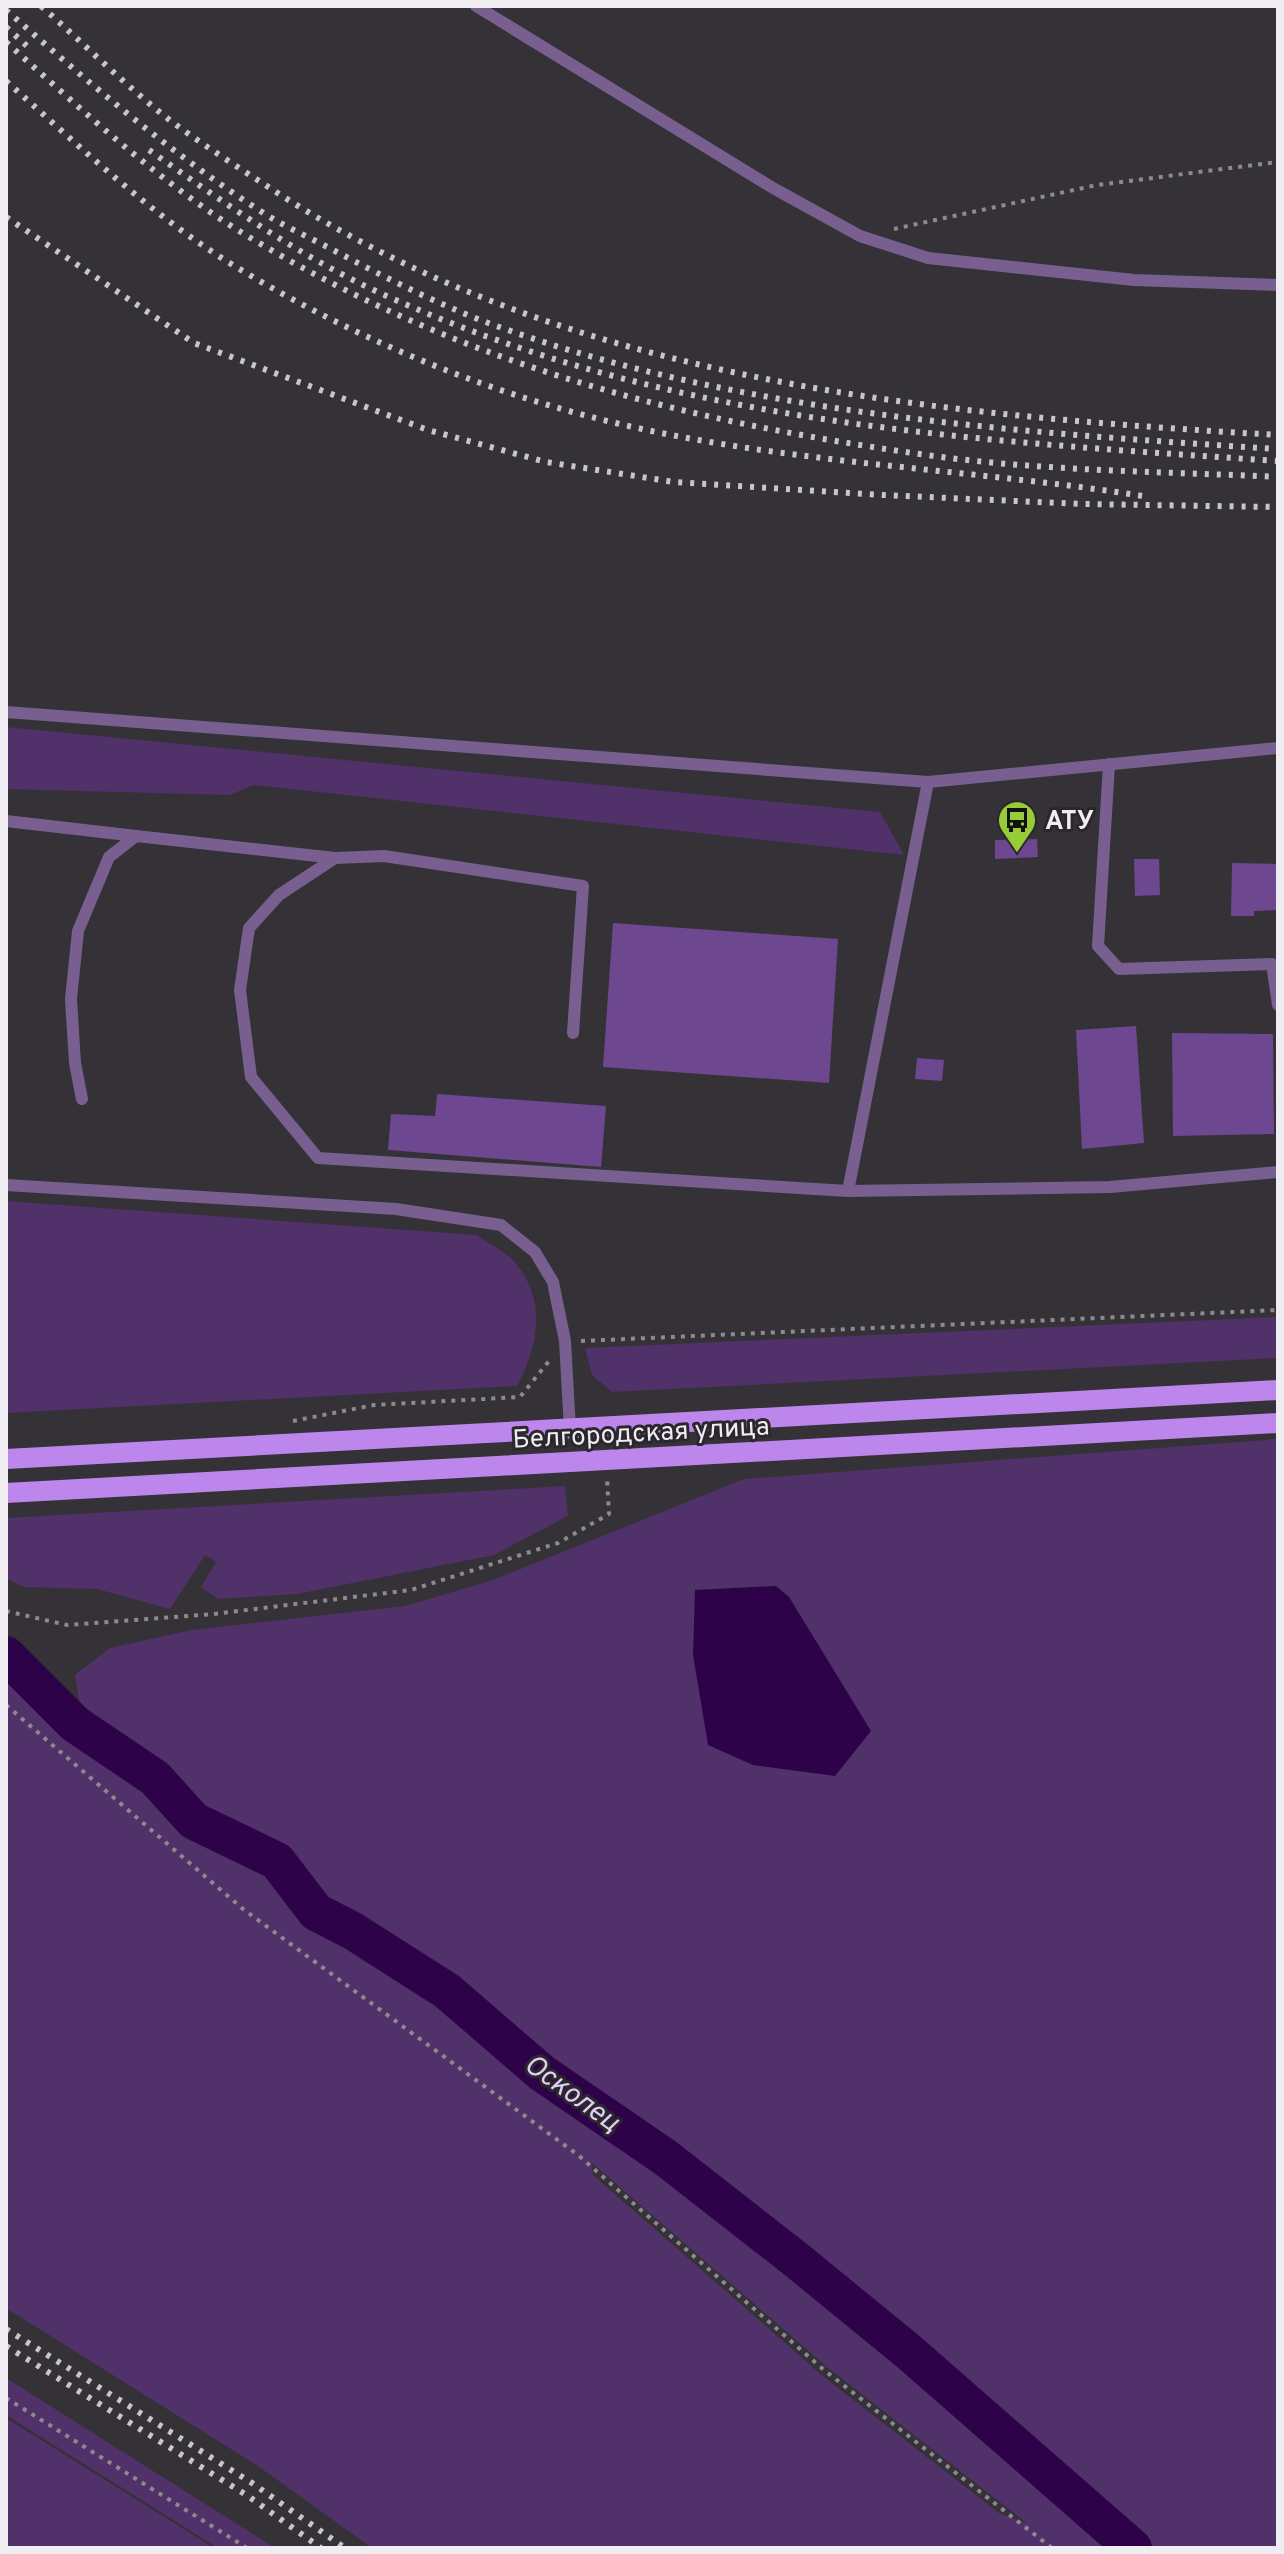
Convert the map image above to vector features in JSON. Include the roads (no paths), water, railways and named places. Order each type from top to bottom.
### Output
[{"type":"main road","name":"Белгородская улица","points":[[6,1459],[1278,1390]]},
{"type":"main road","name":"Белгородская улица","points":[[7,1493],[1278,1423]]},
{"type":"main road","points":[[570,1429],[571,1462]]},
{"type":"lane","points":[[476,6],[773,188],[860,236],[928,258],[1134,280],[1278,285]]},
{"type":"lane","points":[[6,712],[928,782],[1278,748]]},
{"type":"lane","points":[[1109,764],[1098,946],[1119,969],[1272,964],[1278,1005]]},
{"type":"lane","points":[[848,1191],[928,782]]},
{"type":"lane","points":[[6,821],[335,858],[384,856],[583,886],[573,1033]]},
{"type":"lane","points":[[82,1099],[75,1063],[71,999],[78,931],[109,857],[136,836]]},
{"type":"lane","points":[[335,858],[279,895],[249,928],[240,990],[251,1077],[318,1158],[848,1191],[1110,1187],[1278,1172]]},
{"type":"lane","points":[[6,1185],[396,1209],[501,1225],[535,1252],[553,1282],[565,1341],[570,1429]]},
{"type":"waterway","name":"Осколец","points":[[6,1655],[75,1724],[155,1778],[194,1821],[277,1861],[316,1912],[353,1931],[447,1991],[542,2073],[666,2158],[794,2258],[909,2352],[1133,2548]]},
{"type":"railway","points":[[41,6],[167,118],[273,190],[387,255],[507,307],[631,347],[758,377],[887,400],[1148,427],[1278,435]]},
{"type":"railway","points":[[6,10],[162,141],[262,212],[419,293],[505,329],[597,358],[692,382],[789,401],[986,427],[1278,449]]},
{"type":"railway","points":[[6,27],[27,46]]},
{"type":"railway","points":[[6,42],[154,170],[249,237],[389,311],[533,368],[682,410],[758,427],[910,453],[1065,468],[1278,477]]},
{"type":"railway","points":[[6,81],[141,199],[228,262],[322,315],[420,360],[470,379],[572,412],[688,438],[753,449],[1143,496]]},
{"type":"railway","points":[[149,150],[261,227],[349,278],[489,337],[599,372],[709,399],[820,419],[1046,444],[1278,461]]},
{"type":"railway","points":[[6,217],[194,343],[428,430],[546,462],[674,482],[883,495],[1082,504],[1278,507]]},
{"type":"railway","points":[[6,2329],[252,2483],[345,2548]]},
{"type":"railway","points":[[6,2346],[248,2496],[321,2548]]},
{"type":"place","name":"АТУ","points":[[1017,854]]}]
